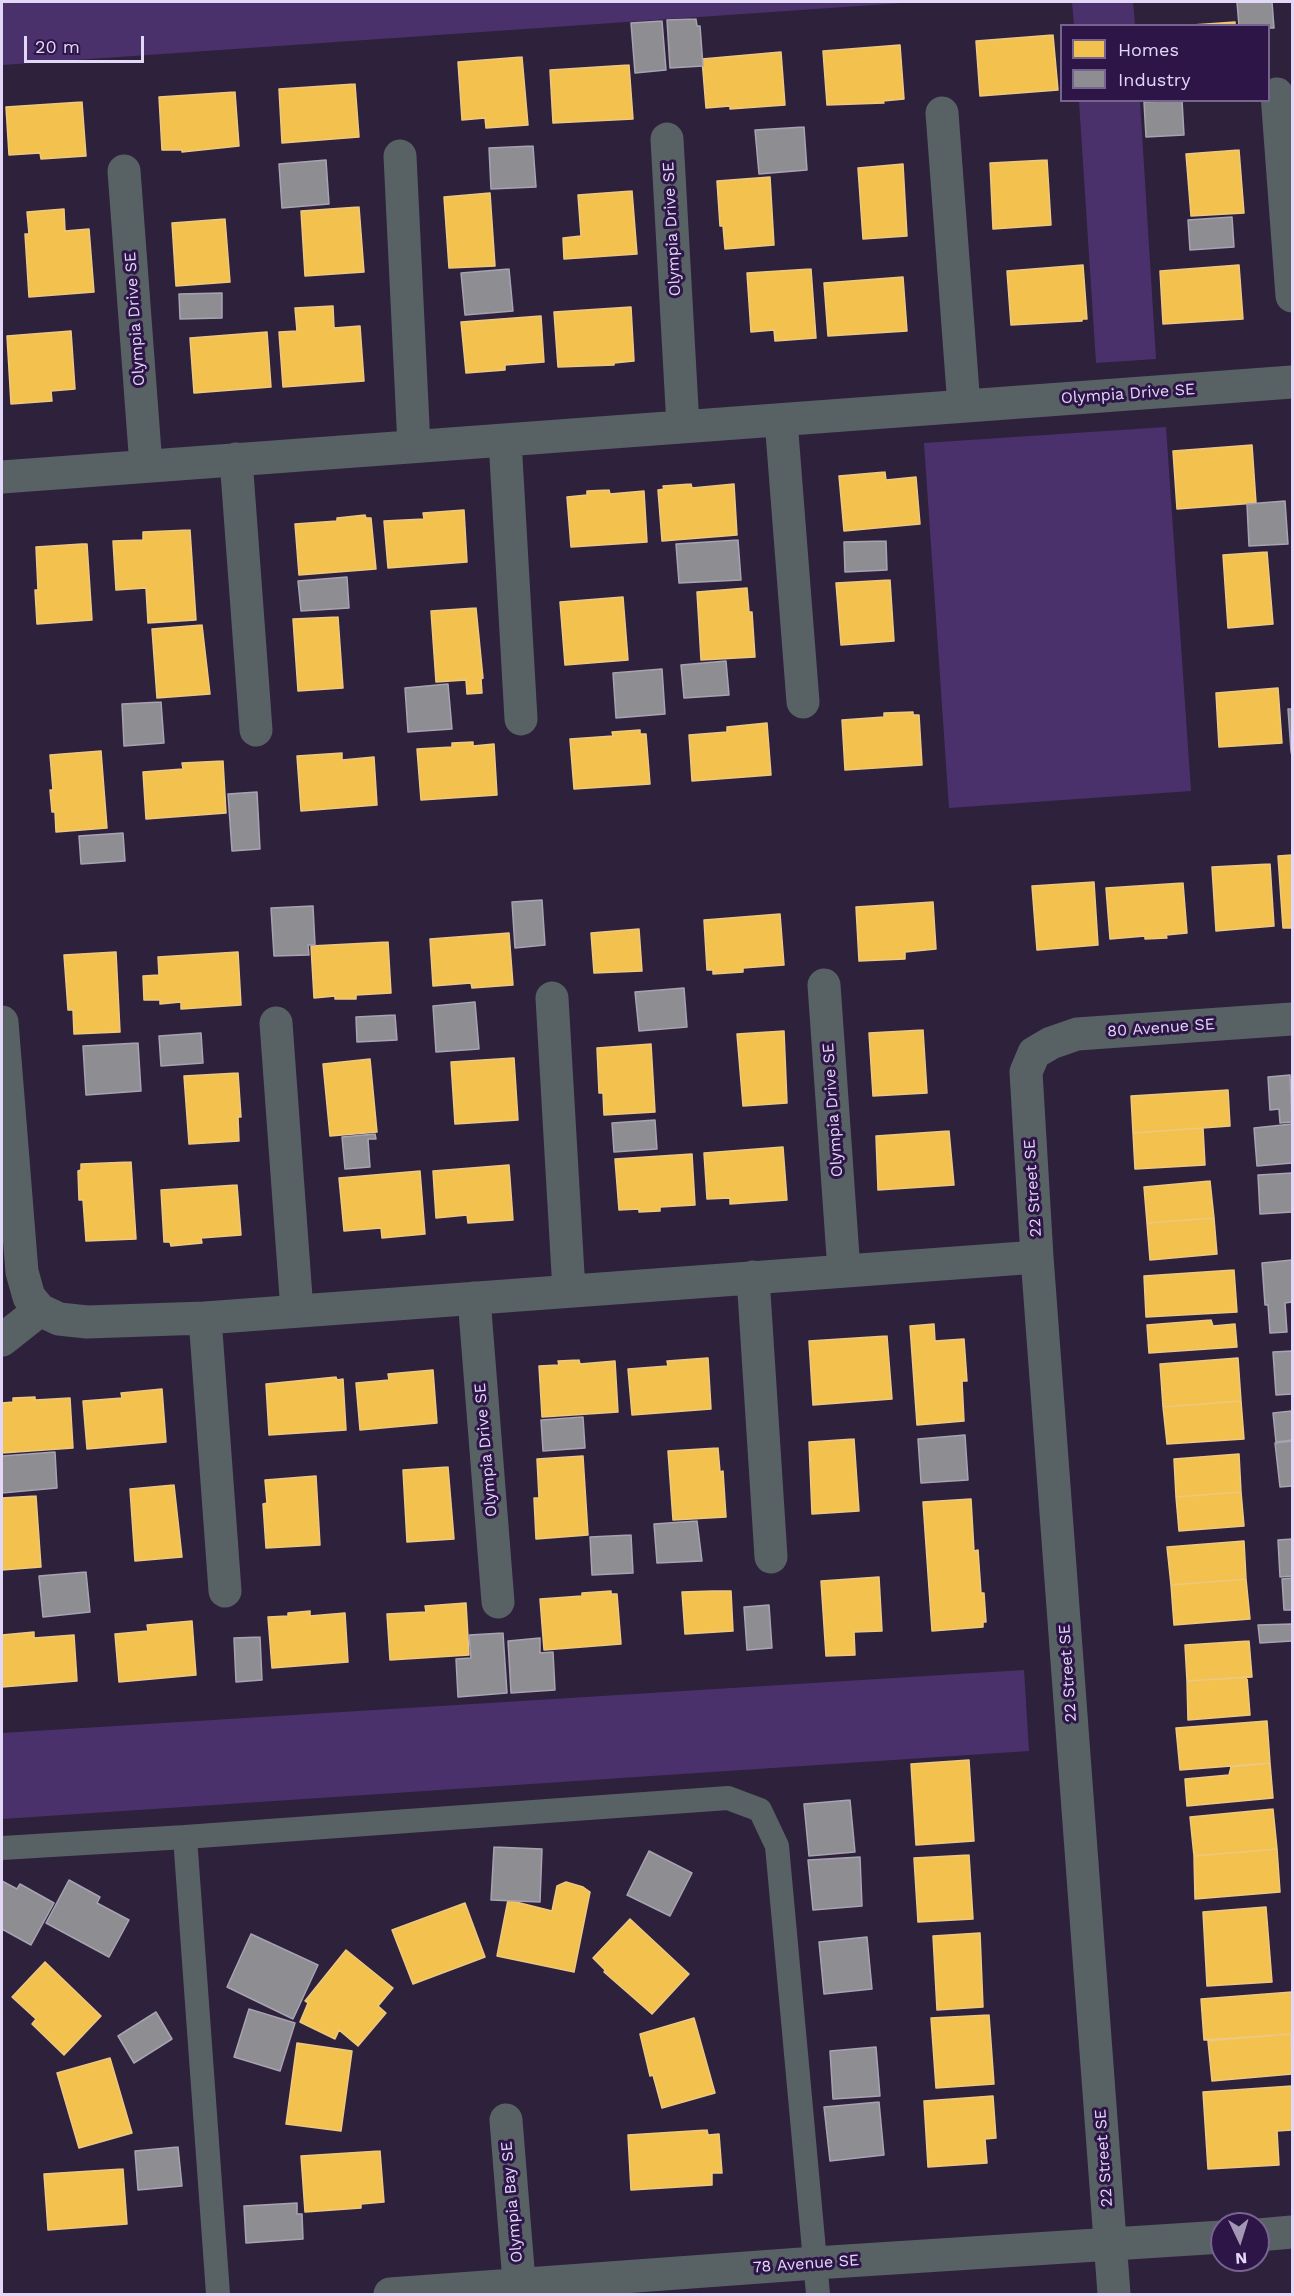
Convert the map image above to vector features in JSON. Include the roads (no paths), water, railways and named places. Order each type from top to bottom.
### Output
[{"type":"street","points":[[1277,94],[1293,296]]},
{"type":"street","points":[[942,113],[964,406]]},
{"type":"street","name":"Olympia Drive SE","points":[[667,139],[683,426]]},
{"type":"street","points":[[400,156],[414,446]]},
{"type":"street","name":"Olympia Drive SE","points":[[124,171],[146,466]]},
{"type":"street","name":"Olympia Drive SE","points":[[2,477],[1293,382]]},
{"type":"street","points":[[781,420],[803,702]]},
{"type":"street","points":[[505,440],[521,719]]},
{"type":"street","points":[[236,459],[255,730]]},
{"type":"street","name":"Olympia Drive SE","points":[[824,985],[844,1271]]},
{"type":"street","points":[[552,998],[569,1291]]},
{"type":"street","name":"80 Avenue SE","points":[[1034,1053],[1051,1043],[1077,1034],[1293,1019]]},
{"type":"street","points":[[2,1022],[22,1272],[29,1297],[40,1310],[59,1319],[87,1322],[205,1318],[1037,1257]]},
{"type":"street","points":[[276,1023],[297,1311]]},
{"type":"street","name":"22 Street SE","points":[[1034,1053],[1026,1072],[1037,1257],[1114,2295]]},
{"type":"street","points":[[753,1277],[771,1557]]},
{"type":"street","name":"Olympia Drive SE","points":[[474,1298],[498,1602]]},
{"type":"street","points":[[2,1340],[40,1310]]},
{"type":"street","points":[[205,1318],[225,1591]]},
{"type":"street","name":"Olympia Bay SE","points":[[506,2120],[519,2290]]},
{"type":"street","points":[[1270,2234],[1293,2232]]},
{"type":"street","name":"78 Avenue SE","points":[[390,2295],[817,2279],[1110,2244],[1210,2238]]},
{"type":"lane","points":[[2,1848],[728,1798],[760,1809],[777,1846],[817,2279]]},
{"type":"lane","points":[[185,1837],[218,2295]]}]
